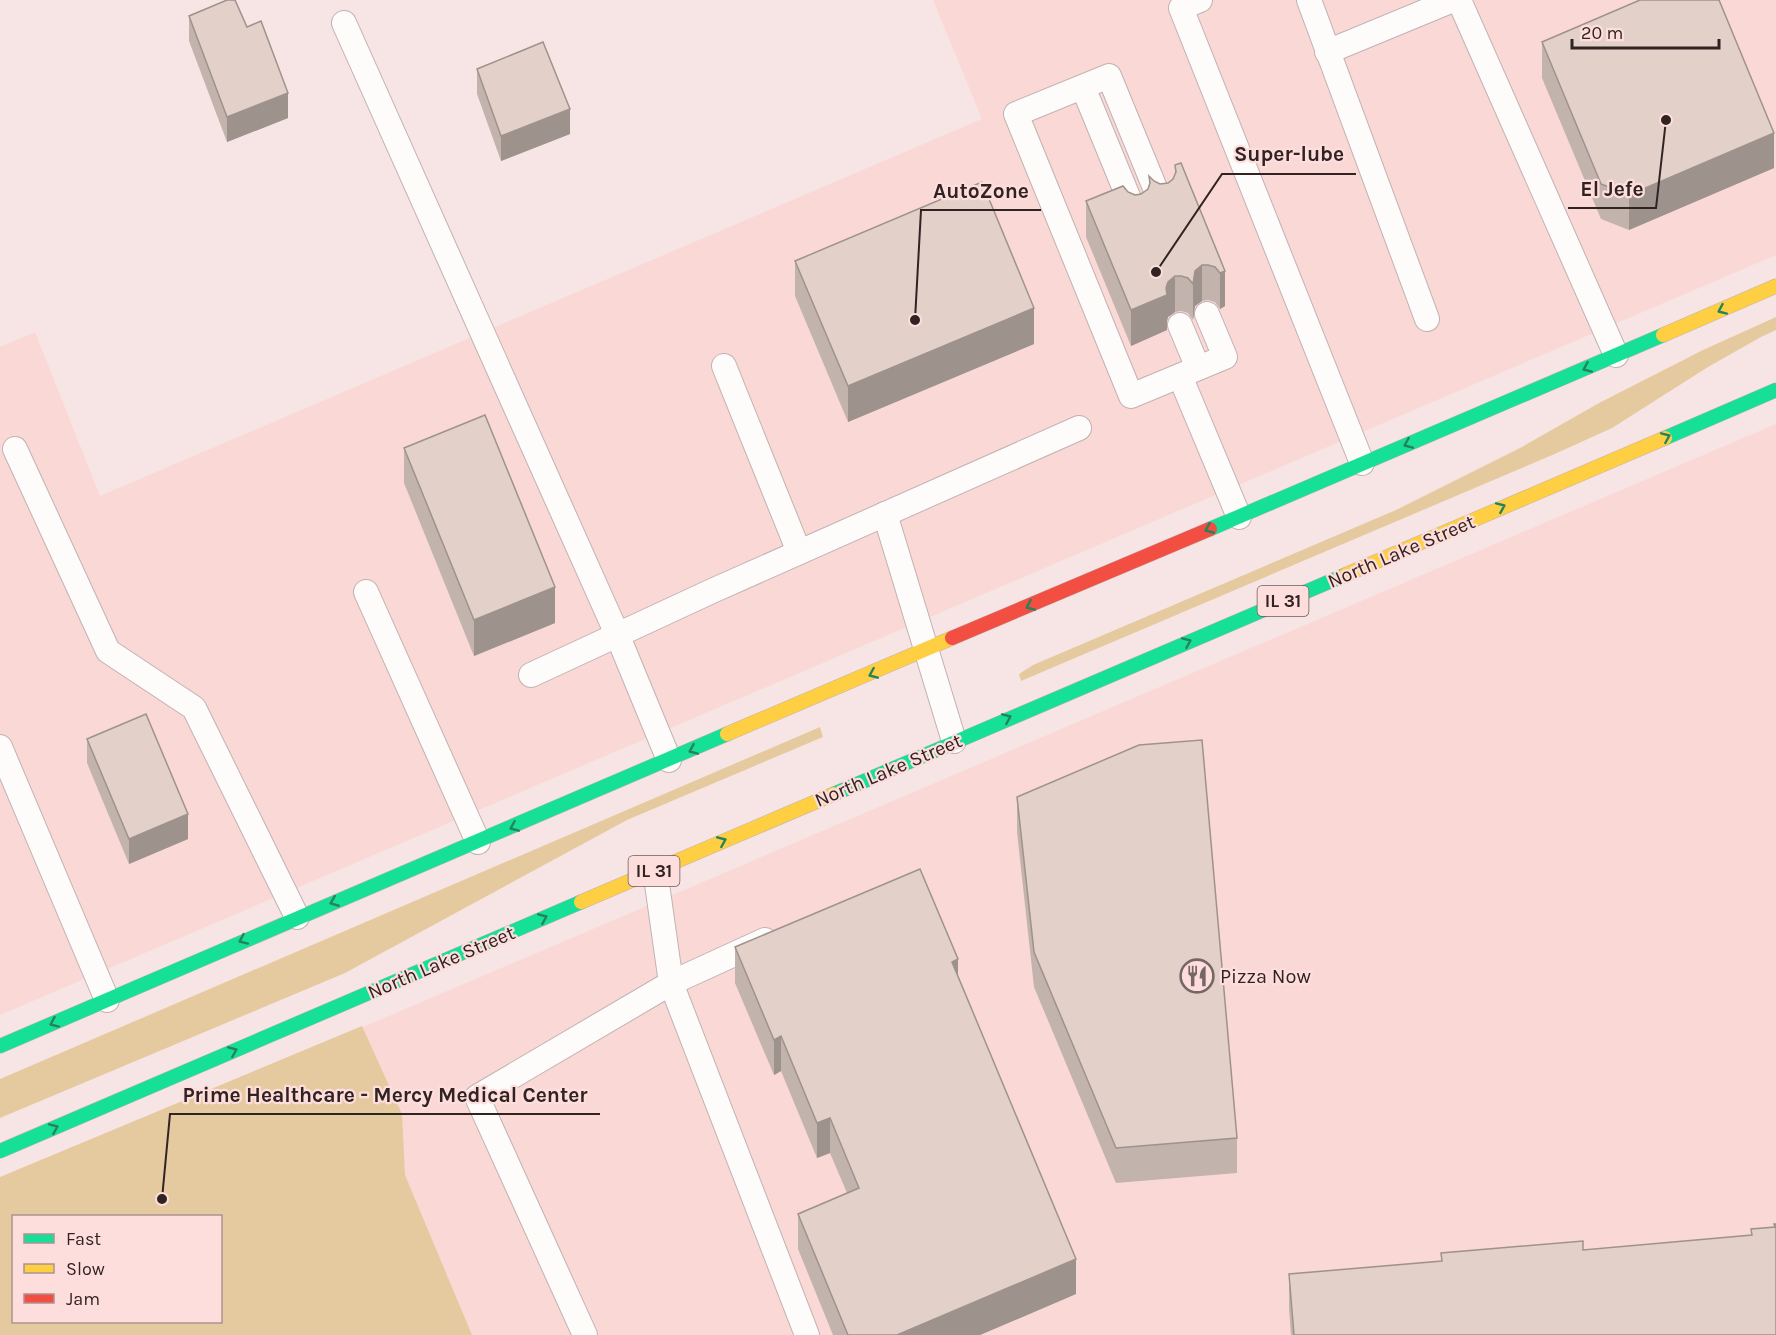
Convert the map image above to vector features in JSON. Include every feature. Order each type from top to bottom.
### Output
[{"type":"main road","points":[[0,1046],[1776,286]]},
{"type":"main road","name":"North Lake Street","points":[[0,1151],[1776,390]]},
{"type":"lane","points":[[1200,0],[1181,8],[1362,463]]},
{"type":"lane","points":[[1309,0],[1427,319]]},
{"type":"lane","points":[[1327,52],[1453,0]]},
{"type":"lane","points":[[1459,0],[1616,356]]},
{"type":"lane","points":[[344,23],[617,634],[669,760]]},
{"type":"lane","points":[[1162,205],[1109,76],[1016,114],[1131,396],[1225,357],[1207,314]]},
{"type":"lane","points":[[1083,87],[1136,216]]},
{"type":"lane","points":[[1180,325],[1189,372],[1239,517]]},
{"type":"lane","points":[[724,366],[799,552]]},
{"type":"lane","points":[[531,675],[617,634],[1079,428]]},
{"type":"lane","points":[[15,449],[108,651],[194,708],[297,917]]},
{"type":"lane","points":[[885,514],[954,741]]},
{"type":"lane","points":[[366,592],[478,842]]},
{"type":"lane","points":[[0,747],[107,1000]]},
{"type":"lane","points":[[655,870],[671,983],[807,1335]]},
{"type":"lane","points":[[585,1335],[477,1097],[671,983],[788,929]]},
{"type":"shaded area","points":[[933,0],[1776,0],[1776,255],[0,1015],[0,347],[35,332],[100,496],[982,119]]},
{"type":"shaded area","points":[[1776,317],[1776,330],[1708,367],[1612,428],[1021,681],[1019,674],[1033,665],[1396,510],[1522,447],[1599,403],[1703,350]]},
{"type":"shaded area","points":[[1776,424],[1776,1335],[0,1335],[0,1182]]},
{"type":"shaded area","points":[[820,727],[823,737],[627,820],[345,973],[0,1118],[0,1079]]},
{"type":"shaded area","points":[[362,1026],[402,1114],[405,1175],[472,1335],[0,1335],[0,1177]]},
{"type":"building","points":[[227,0],[235,0],[247,27],[261,21],[288,93],[227,117],[189,16]]},
{"type":"building","points":[[1640,0],[1719,0],[1774,133],[1629,195],[1601,184],[1542,42]]},
{"type":"building","points":[[543,42],[570,109],[501,136],[477,69]]},
{"type":"building","points":[[1181,163],[1225,271],[1220,273],[1215,267],[1202,265],[1195,271],[1193,284],[1188,278],[1175,276],[1168,282],[1167,295],[1131,310],[1086,201],[1123,186],[1128,192],[1135,195],[1141,194],[1148,189],[1149,176],[1160,184],[1168,183],[1176,172],[1175,165]]},
{"type":"building","points":[[982,182],[1034,308],[848,386],[795,261]]},
{"type":"building","points":[[485,415],[555,587],[474,620],[404,448]]},
{"type":"building","points":[[146,714],[188,814],[129,839],[87,739]]},
{"type":"building","points":[[1202,740],[1237,1138],[1116,1148],[1034,952],[1017,797],[1139,745]]},
{"type":"building","points":[[920,869],[958,959],[952,962],[1076,1259],[897,1335],[848,1335],[798,1214],[859,1188],[830,1118],[817,1123],[781,1036],[774,1040],[735,947]]},
{"type":"building","points":[[1774,1224],[1776,1224],[1776,1335],[1294,1335],[1289,1274],[1442,1261],[1441,1253],[1583,1241],[1583,1250],[1752,1235],[1751,1229],[1775,1227]]},
{"type":"traffic: fast","points":[[1210,529],[1663,335]]},
{"type":"traffic: fast","points":[[1665,438],[1776,390]]},
{"type":"traffic: fast","points":[[834,794],[1345,575]]},
{"type":"traffic: fast","points":[[0,1046],[727,734]]},
{"type":"traffic: fast","points":[[0,1151],[581,902]]},
{"type":"traffic: slow","points":[[1663,335],[1776,286]]},
{"type":"traffic: slow","points":[[1345,575],[1665,438]]},
{"type":"traffic: slow","points":[[727,734],[952,638]]},
{"type":"traffic: slow","points":[[581,902],[834,794]]},
{"type":"traffic: jam","points":[[952,638],[1210,529]]},
{"type":"place","name":"El Jefe","points":[[1666,120]]},
{"type":"place","name":"Super-lube","points":[[1156,272]]},
{"type":"place","name":"AutoZone","points":[[915,320]]},
{"type":"place","name":"Pizza Now","points":[[1197,976]]},
{"type":"place","name":"Prime Healthcare - Mercy Medical Center","points":[[162,1199]]}]
